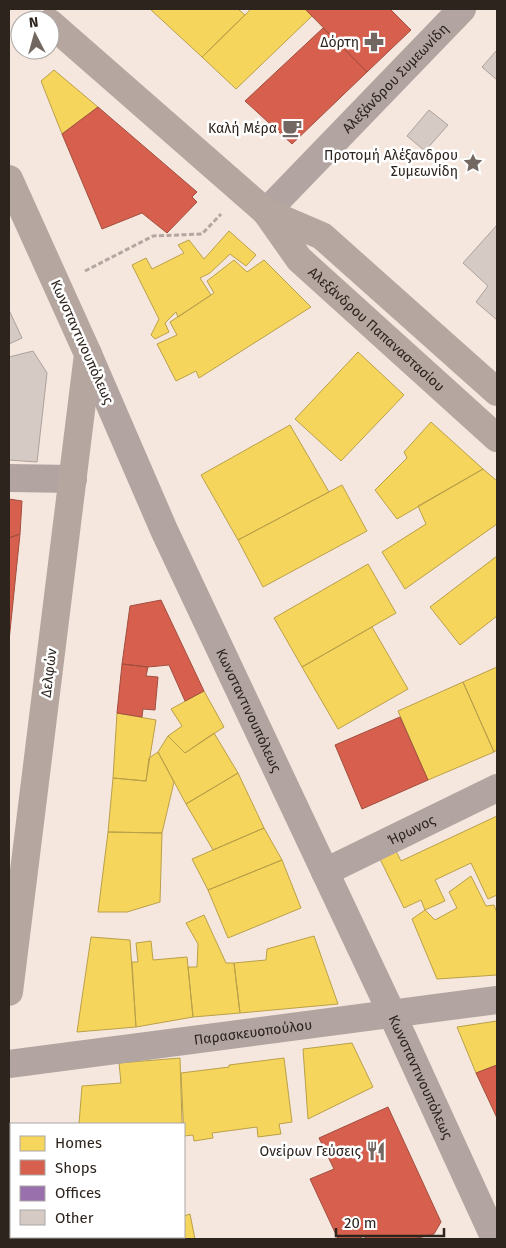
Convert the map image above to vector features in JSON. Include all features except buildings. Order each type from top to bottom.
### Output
[{"type":"main road","name":"Αλεξάνδρου Παπαναστασίου","points":[[60,32],[266,212],[322,236],[497,392]]},
{"type":"main road","name":"Κωνσταντινουπόλεως","points":[[9,179],[88,354]]},
{"type":"main road","name":"Αλεξάνδρου Παπαναστασίου","points":[[266,212],[300,259],[497,438]]},
{"type":"main road","name":"Δελφών","points":[[9,992],[88,354]]},
{"type":"street","name":"Αλεξάνδρου Συμεωνίδη","points":[[266,212],[462,9]]},
{"type":"street","name":"Κωνσταντινουπόλεως","points":[[88,354],[164,530],[392,1014],[495,1239]]},
{"type":"street","points":[[9,478],[73,479]]},
{"type":"street","name":"Ήρωνος","points":[[325,872],[497,788]]},
{"type":"street","name":"Παρασκευοπούλου","points":[[9,1064],[497,1000]]},
{"type":"path","points":[[57,285],[153,236],[202,234],[242,193]]},
{"type":"place","name":"Δόρτη","points":[[374,42]]},
{"type":"place","name":"Καλή Μέρα","points":[[292,128]]},
{"type":"place","name":"Προτομή Αλέξανδρου Συμεωνίδη","points":[[473,163]]},
{"type":"place","name":"Ονείρων Γεύσεις","points":[[376,1151]]}]
